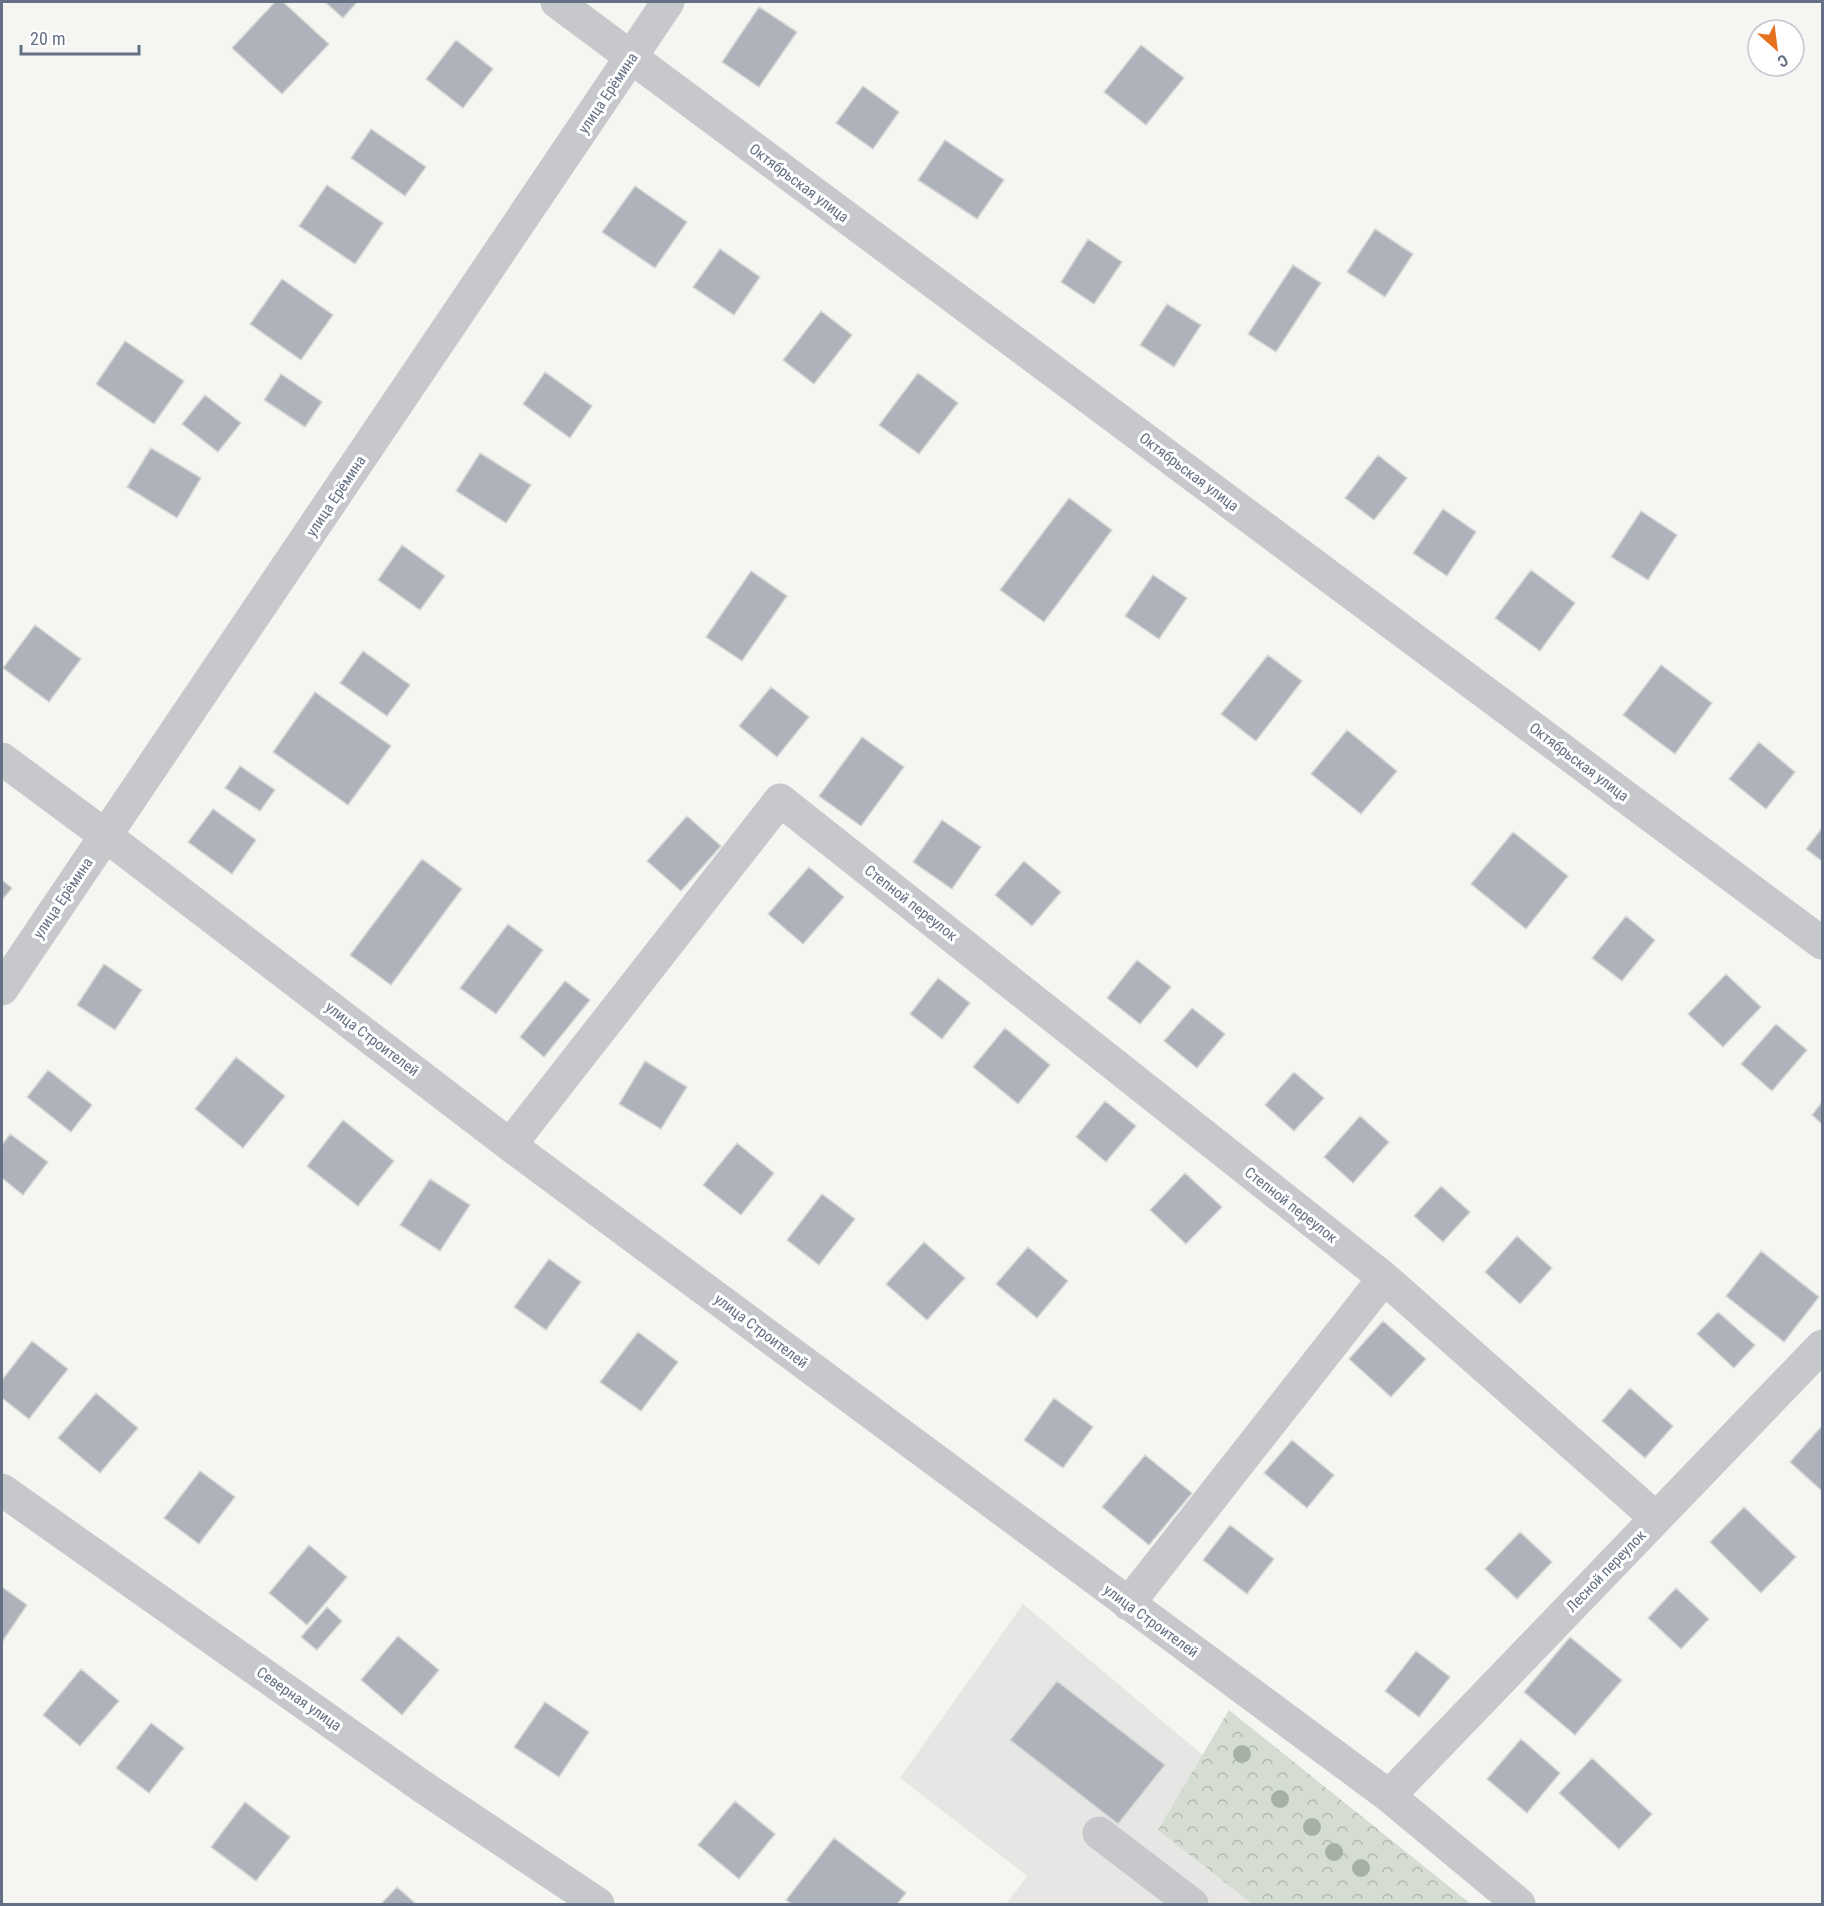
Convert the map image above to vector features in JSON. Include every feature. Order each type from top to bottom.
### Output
[{"type":"street","name":"Октябрьская улица","points":[[556,2],[1822,943]]},
{"type":"street","name":"улица Ерёмина","points":[[2,989],[668,2]]},
{"type":"street","name":"улица Строителей","points":[[2,759],[510,1145],[1389,1796],[1519,1905]]},
{"type":"street","name":"Степной переулок","points":[[510,1145],[780,800],[1384,1278],[1656,1518]]},
{"type":"street","points":[[1128,1604],[1384,1278]]},
{"type":"street","name":"Лесной переулок","points":[[1389,1796],[1822,1346]]},
{"type":"street","name":"Северная улица","points":[[2,1490],[423,1787],[598,1905]]},
{"type":"street","points":[[1099,1833],[1192,1905]]},
{"type":"shaded area","points":[[1023,1604],[1380,1904],[1006,1904],[1027,1876],[900,1778]]},
{"type":"green space","points":[[1229,1710],[1471,1904],[1253,1904],[1158,1830]]},
{"type":"building","points":[[275,2],[283,2],[329,44],[282,94],[232,48]]},
{"type":"building","points":[[325,2],[357,2],[343,18]]},
{"type":"building","points":[[759,7],[797,32],[759,87],[722,62]]},
{"type":"building","points":[[456,40],[493,69],[463,108],[426,79]]},
{"type":"building","points":[[1141,45],[1184,78],[1146,125],[1104,92]]},
{"type":"building","points":[[863,86],[899,112],[873,149],[836,123]]},
{"type":"building","points":[[371,129],[426,167],[405,196],[351,158]]},
{"type":"building","points":[[945,140],[1004,180],[977,219],[918,180]]},
{"type":"building","points":[[327,185],[383,223],[355,264],[299,226]]},
{"type":"building","points":[[635,186],[687,222],[655,268],[602,232]]},
{"type":"building","points":[[1375,229],[1413,254],[1385,297],[1347,272]]},
{"type":"building","points":[[1088,239],[1122,262],[1094,304],[1061,282]]},
{"type":"building","points":[[720,249],[760,277],[734,315],[693,287]]},
{"type":"building","points":[[1293,265],[1321,283],[1276,352],[1248,334]]},
{"type":"building","points":[[282,279],[333,315],[301,360],[250,324]]},
{"type":"building","points":[[1167,304],[1201,325],[1174,367],[1140,345]]},
{"type":"building","points":[[821,311],[852,335],[814,384],[783,360]]},
{"type":"building","points":[[125,341],[184,381],[154,424],[96,384]]},
{"type":"building","points":[[545,372],[592,406],[570,438],[523,404]]},
{"type":"building","points":[[918,373],[958,403],[919,454],[879,425]]},
{"type":"building","points":[[281,374],[322,402],[305,427],[264,400]]},
{"type":"building","points":[[205,395],[241,423],[218,452],[182,424]]},
{"type":"building","points":[[151,448],[201,478],[177,518],[127,487]]},
{"type":"building","points":[[480,453],[531,485],[506,523],[456,491]]},
{"type":"building","points":[[1378,455],[1407,478],[1374,520],[1345,498]]},
{"type":"building","points":[[1069,498],[1112,530],[1044,622],[1000,590]]},
{"type":"building","points":[[1443,509],[1476,532],[1447,576],[1413,553]]},
{"type":"building","points":[[1641,511],[1677,535],[1648,580],[1611,557]]},
{"type":"building","points":[[402,545],[445,576],[420,610],[378,580]]},
{"type":"building","points":[[1531,570],[1575,603],[1540,651],[1495,618]]},
{"type":"building","points":[[751,571],[787,596],[742,661],[706,637]]},
{"type":"building","points":[[1153,575],[1187,598],[1159,639],[1125,616]]},
{"type":"building","points":[[35,625],[81,659],[49,702],[3,668]]},
{"type":"building","points":[[363,651],[410,685],[387,716],[340,683]]},
{"type":"building","points":[[1268,655],[1302,681],[1256,741],[1221,714]]},
{"type":"building","points":[[1661,665],[1712,703],[1675,754],[1623,715]]},
{"type":"building","points":[[771,687],[809,717],[777,757],[739,726]]},
{"type":"building","points":[[315,692],[391,746],[348,805],[273,752]]},
{"type":"building","points":[[1347,730],[1397,771],[1361,814],[1311,774]]},
{"type":"building","points":[[862,737],[904,767],[861,826],[819,796]]},
{"type":"building","points":[[1759,742],[1795,772],[1766,809],[1729,779]]},
{"type":"building","points":[[240,766],[275,790],[260,811],[225,788]]},
{"type":"building","points":[[213,809],[256,840],[232,874],[188,842]]},
{"type":"building","points":[[687,816],[721,846],[681,891],[647,861]]},
{"type":"building","points":[[942,820],[981,847],[952,889],[913,862]]},
{"type":"building","points":[[1822,828],[1822,861],[1806,849]]},
{"type":"building","points":[[1513,832],[1568,876],[1526,929],[1471,884]]},
{"type":"building","points":[[422,859],[462,889],[391,985],[350,955]]},
{"type":"building","points":[[1024,861],[1061,892],[1032,926],[995,895]]},
{"type":"building","points":[[809,867],[844,897],[803,944],[768,914]]},
{"type":"building","points":[[2,880],[12,888],[2,900]]},
{"type":"building","points":[[1626,916],[1655,940],[1622,981],[1592,958]]},
{"type":"building","points":[[508,924],[543,950],[496,1014],[460,988]]},
{"type":"building","points":[[1137,960],[1171,987],[1140,1024],[1107,998]]},
{"type":"building","points":[[104,964],[142,990],[115,1030],[77,1005]]},
{"type":"building","points":[[1726,974],[1761,1007],[1723,1047],[1688,1014]]},
{"type":"building","points":[[938,978],[970,1003],[942,1039],[910,1014]]},
{"type":"building","points":[[565,981],[590,1000],[544,1057],[520,1037]]},
{"type":"building","points":[[1192,1008],[1225,1034],[1197,1068],[1164,1041]]},
{"type":"building","points":[[1776,1024],[1807,1050],[1772,1091],[1741,1064]]},
{"type":"building","points":[[1005,1028],[1050,1065],[1018,1104],[973,1067]]},
{"type":"building","points":[[236,1057],[285,1096],[243,1148],[195,1109]]},
{"type":"building","points":[[645,1061],[687,1087],[661,1129],[619,1104]]},
{"type":"building","points":[[48,1070],[92,1105],[71,1132],[27,1097]]},
{"type":"building","points":[[1294,1072],[1324,1098],[1294,1131],[1265,1105]]},
{"type":"building","points":[[1105,1101],[1136,1126],[1106,1162],[1076,1137]]},
{"type":"building","points":[[1822,1102],[1822,1124],[1812,1115]]},
{"type":"building","points":[[1360,1116],[1389,1142],[1353,1183],[1324,1157]]},
{"type":"building","points":[[343,1120],[394,1161],[358,1206],[307,1166]]},
{"type":"building","points":[[10,1134],[48,1162],[23,1195],[2,1178],[2,1145]]},
{"type":"building","points":[[737,1143],[774,1173],[741,1215],[703,1185]]},
{"type":"building","points":[[1185,1173],[1222,1207],[1186,1244],[1150,1210]]},
{"type":"building","points":[[430,1179],[470,1205],[440,1251],[400,1225]]},
{"type":"building","points":[[1441,1186],[1470,1212],[1443,1242],[1414,1216]]},
{"type":"building","points":[[822,1194],[855,1219],[819,1265],[787,1240]]},
{"type":"building","points":[[1517,1236],[1552,1268],[1520,1304],[1485,1272]]},
{"type":"building","points":[[924,1242],[965,1278],[927,1320],[886,1284]]},
{"type":"building","points":[[1028,1247],[1068,1281],[1037,1318],[996,1284]]},
{"type":"building","points":[[1761,1251],[1819,1297],[1784,1342],[1726,1296]]},
{"type":"building","points":[[549,1259],[581,1282],[546,1330],[514,1307]]},
{"type":"building","points":[[1718,1312],[1755,1345],[1734,1368],[1697,1334]]},
{"type":"building","points":[[1383,1321],[1426,1359],[1391,1397],[1349,1359]]},
{"type":"building","points":[[638,1332],[678,1362],[641,1411],[600,1382]]},
{"type":"building","points":[[32,1341],[68,1369],[29,1419],[2,1398],[2,1380]]},
{"type":"building","points":[[1630,1388],[1673,1426],[1645,1458],[1602,1421]]},
{"type":"building","points":[[96,1393],[138,1428],[100,1473],[58,1438]]},
{"type":"building","points":[[1054,1398],[1093,1427],[1063,1468],[1024,1440]]},
{"type":"building","points":[[1822,1426],[1822,1491],[1790,1462]]},
{"type":"building","points":[[1292,1440],[1334,1475],[1307,1508],[1264,1473]]},
{"type":"building","points":[[1145,1455],[1192,1493],[1149,1545],[1102,1507]]},
{"type":"building","points":[[200,1471],[235,1497],[199,1544],[164,1518]]},
{"type":"building","points":[[1744,1507],[1796,1557],[1761,1593],[1710,1542]]},
{"type":"building","points":[[1230,1525],[1274,1559],[1247,1594],[1203,1560]]},
{"type":"building","points":[[1520,1532],[1552,1562],[1517,1599],[1485,1569]]},
{"type":"building","points":[[309,1545],[347,1577],[307,1625],[269,1593]]},
{"type":"building","points":[[2,1587],[27,1605],[2,1642]]},
{"type":"building","points":[[1676,1588],[1709,1619],[1681,1649],[1648,1618]]},
{"type":"building","points":[[327,1607],[342,1621],[317,1650],[301,1637]]},
{"type":"building","points":[[398,1636],[439,1670],[402,1715],[361,1680]]},
{"type":"building","points":[[1570,1637],[1622,1680],[1575,1735],[1524,1692]]},
{"type":"building","points":[[1416,1651],[1450,1677],[1419,1717],[1385,1691]]},
{"type":"building","points":[[81,1669],[119,1701],[80,1746],[43,1715]]},
{"type":"building","points":[[1057,1681],[1165,1765],[1118,1824],[1010,1740]]},
{"type":"building","points":[[545,1702],[589,1732],[559,1777],[514,1747]]},
{"type":"building","points":[[151,1723],[184,1748],[149,1793],[116,1768]]},
{"type":"building","points":[[1521,1739],[1560,1773],[1527,1813],[1487,1779]]},
{"type":"building","points":[[1592,1758],[1652,1814],[1619,1849],[1559,1793]]},
{"type":"building","points":[[735,1801],[775,1834],[739,1879],[698,1845]]},
{"type":"building","points":[[245,1802],[290,1837],[256,1881],[211,1847]]},
{"type":"building","points":[[834,1838],[906,1893],[897,1904],[792,1904],[786,1900]]},
{"type":"building","points":[[397,1887],[416,1904],[381,1904]]}]
